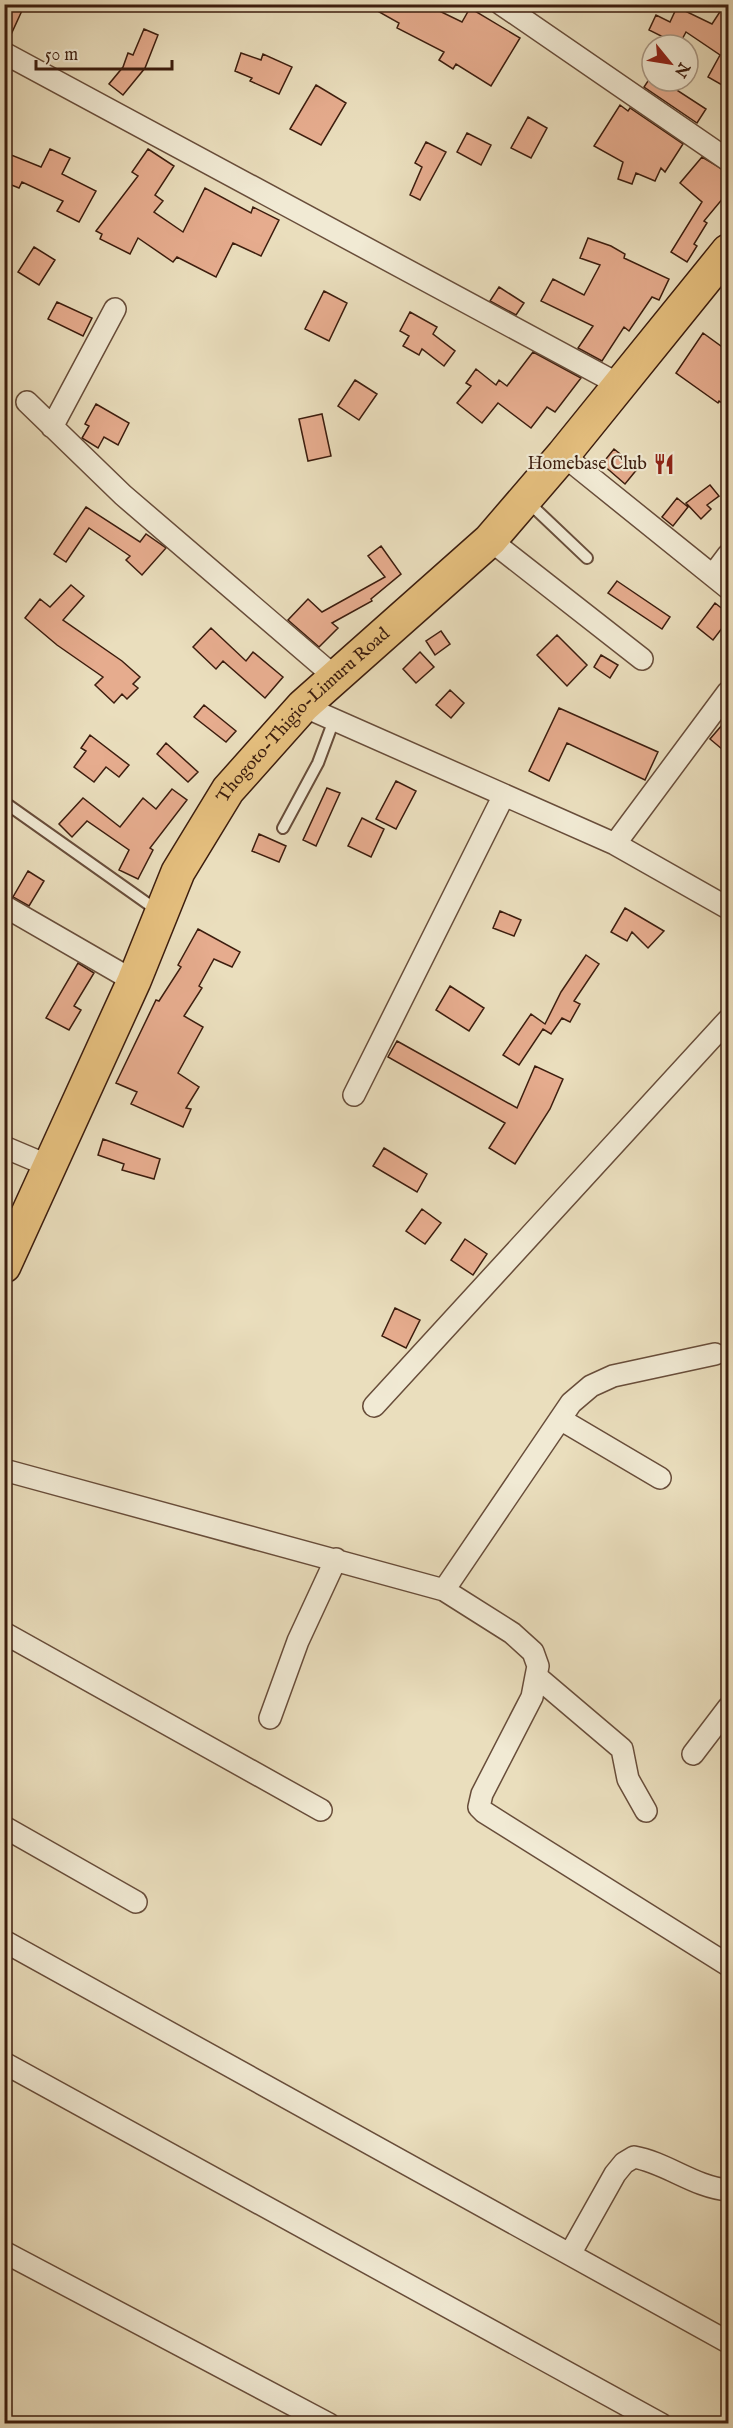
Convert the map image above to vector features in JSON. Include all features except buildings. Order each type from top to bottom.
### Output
[{"type":"highway","name":"Thogoto-Thigio-Limuru Road","points":[[4,1266],[134,981],[178,872],[228,790],[303,706],[490,540],[621,385],[729,251]]},
{"type":"street","points":[[501,4],[729,160]]},
{"type":"street","points":[[4,53],[621,385]]},
{"type":"street","points":[[52,427],[115,309]]},
{"type":"street","points":[[27,402],[123,495],[335,677]]},
{"type":"street","points":[[563,455],[721,582],[729,555]]},
{"type":"street","points":[[490,540],[642,659]]},
{"type":"street","points":[[615,844],[729,692]]},
{"type":"street","points":[[303,706],[615,844],[729,908]]},
{"type":"street","points":[[354,1095],[504,795]]},
{"type":"street","points":[[4,906],[134,981]]},
{"type":"street","points":[[374,1406],[729,1020]]},
{"type":"street","points":[[4,1147],[50,1166]]},
{"type":"street","points":[[444,1590],[571,1403],[591,1386],[613,1376],[715,1354]]},
{"type":"street","points":[[560,1419],[660,1478]]},
{"type":"street","points":[[4,1470],[444,1590],[512,1633],[533,1652],[538,1666],[532,1697],[482,1794],[479,1807],[531,1842],[729,1965]]},
{"type":"street","points":[[270,1718],[298,1641],[336,1559]]},
{"type":"street","points":[[4,1633],[321,1810]]},
{"type":"street","points":[[536,1676],[622,1749],[628,1779],[646,1811]]},
{"type":"street","points":[[693,1754],[729,1708]]},
{"type":"street","points":[[4,1827],[136,1902]]},
{"type":"street","points":[[4,1941],[729,2342]]},
{"type":"street","points":[[4,2063],[661,2424]]},
{"type":"street","points":[[570,2254],[615,2174],[633,2157],[650,2160],[712,2188],[729,2190]]},
{"type":"street","points":[[4,2252],[329,2424]]},
{"type":"lane","points":[[525,499],[587,558]]},
{"type":"lane","points":[[283,828],[318,763],[334,720]]},
{"type":"lane","points":[[4,802],[160,913]]},
{"type":"place","name":"Homebase Club","points":[[664,464]]}]
